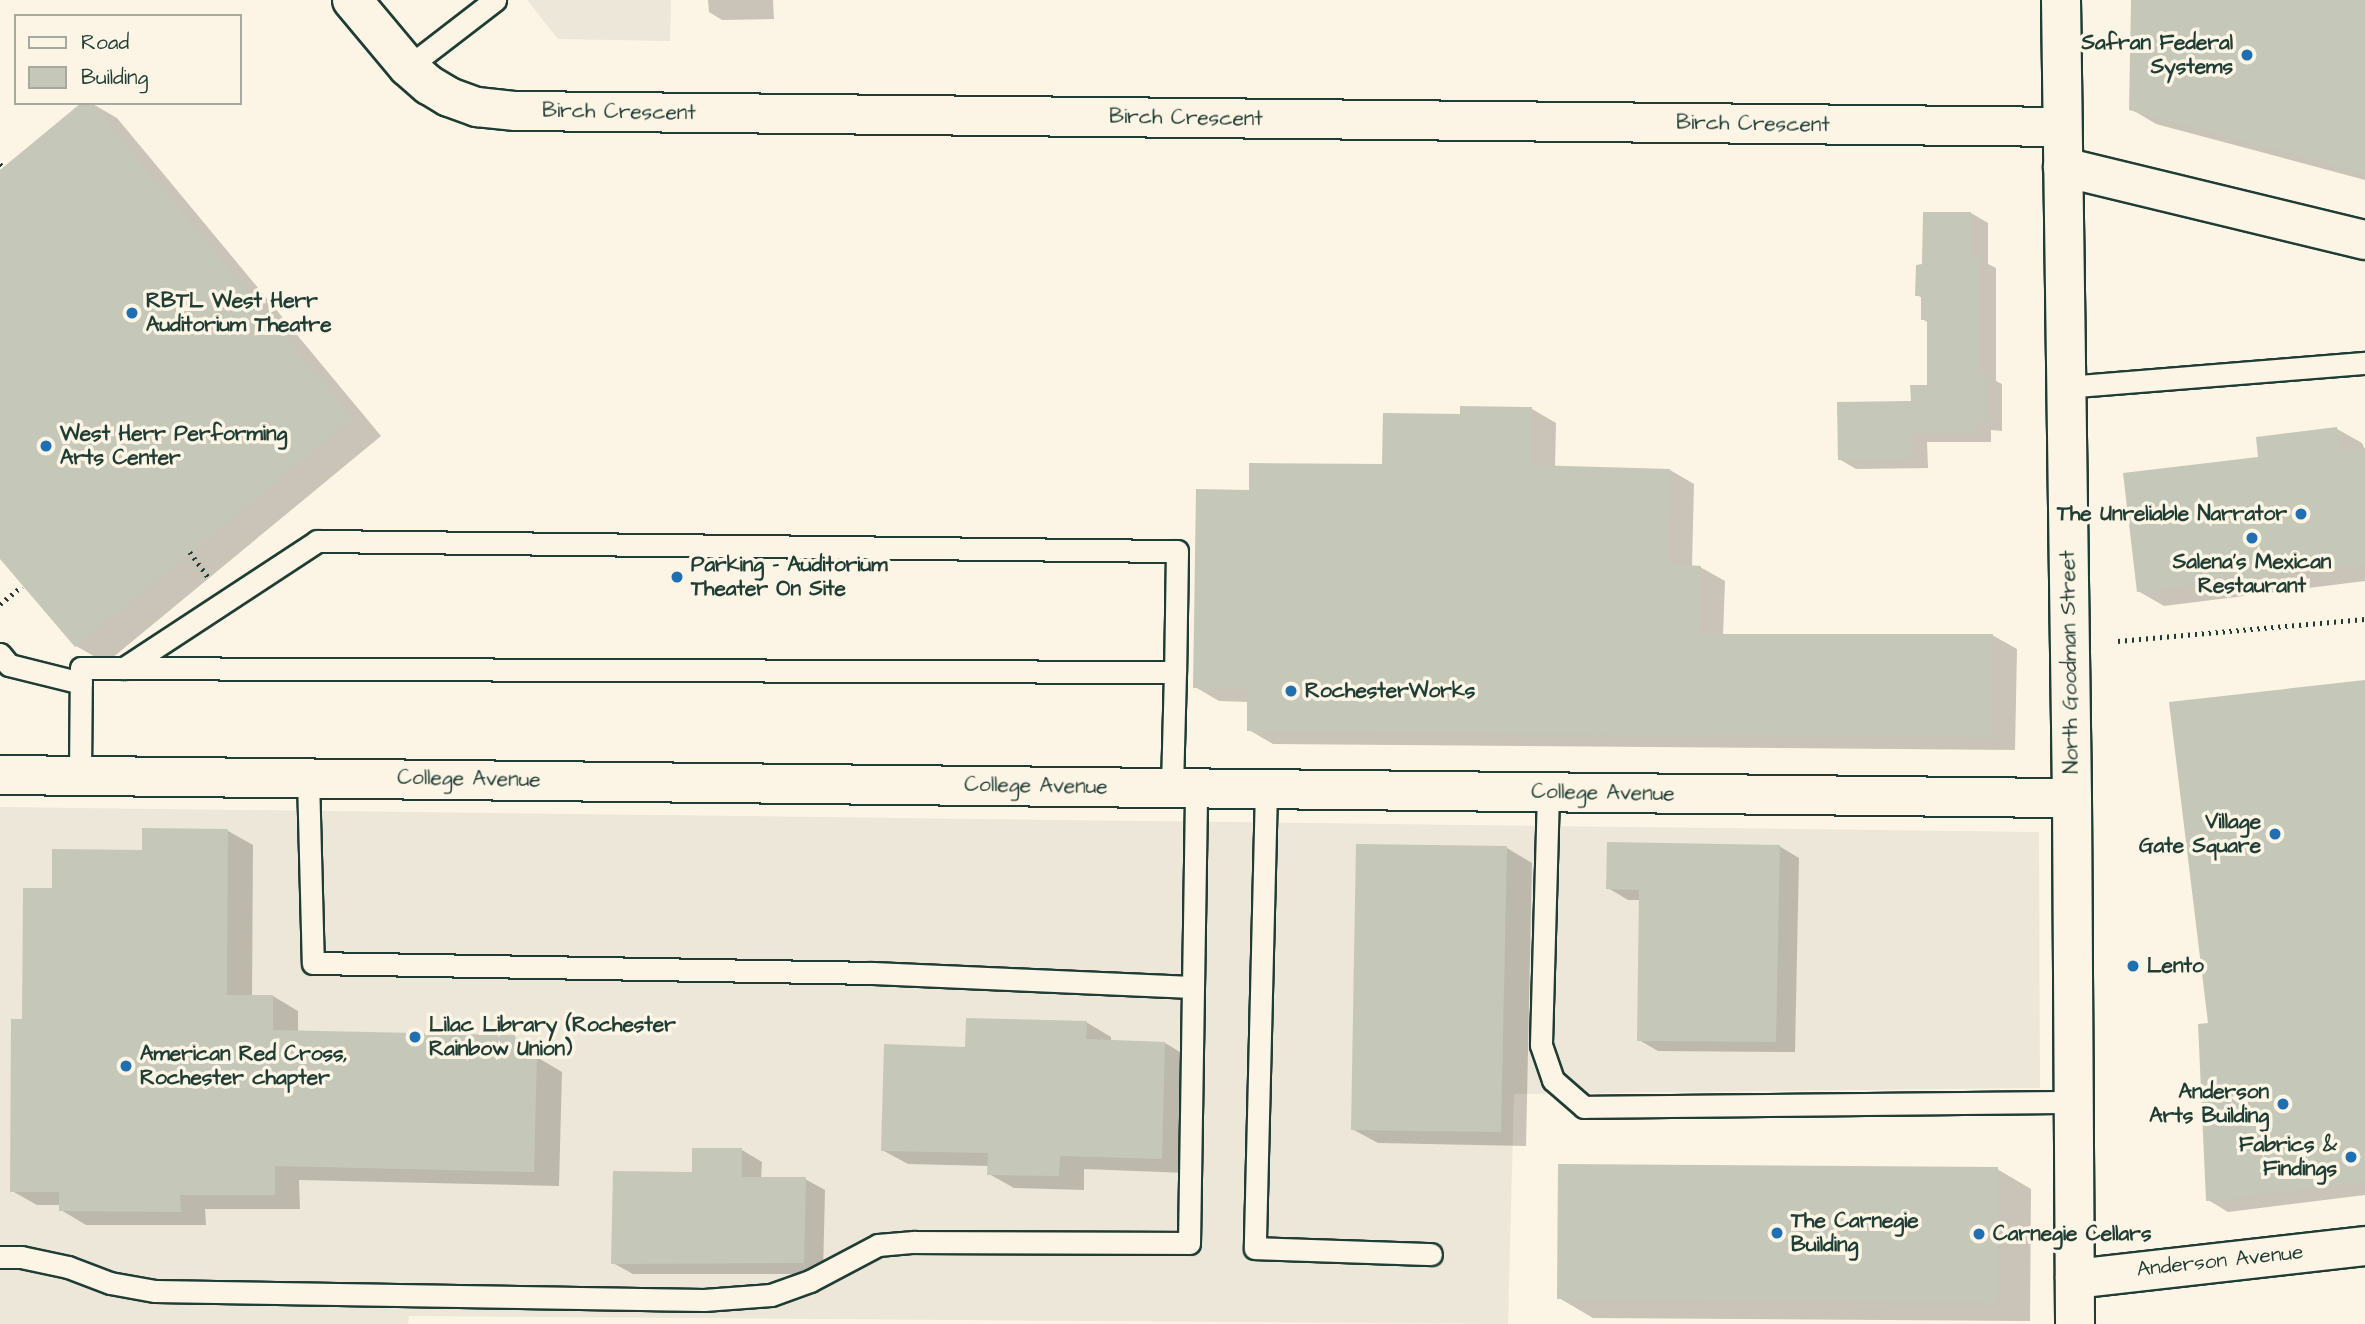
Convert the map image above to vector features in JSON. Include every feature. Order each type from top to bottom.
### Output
[{"type":"street","name":"Birch Crescent","points":[[352,0],[419,76],[449,97],[477,107],[516,111],[2062,127]]},
{"type":"street","name":"North Goodman Street","points":[[2061,0],[2072,798],[2075,1324]]},
{"type":"street","points":[[2063,166],[2365,240]]},
{"type":"street","name":"College Avenue","points":[[0,775],[2072,798]]},
{"type":"street","name":"Anderson Avenue","points":[[2075,1279],[2365,1246]]},
{"type":"lane","points":[[419,76],[495,0]]},
{"type":"lane","points":[[2065,387],[2365,363]]},
{"type":"lane","points":[[0,1257],[44,1262],[110,1283],[155,1291],[704,1300],[771,1295],[810,1281],[878,1245],[914,1242],[1189,1243],[1193,987],[1184,788],[1175,672],[1177,551],[317,541],[124,668]]},
{"type":"lane","points":[[0,654],[9,665],[81,683]]},
{"type":"lane","points":[[80,775],[81,668],[1175,672]]},
{"type":"lane","points":[[308,778],[313,964],[872,974],[1193,987]]},
{"type":"lane","points":[[1266,789],[1255,1248],[1431,1254]]},
{"type":"lane","points":[[1548,793],[1541,1045],[1553,1080],[1584,1107],[2074,1102]]},
{"type":"path","points":[[0,604],[22,586]]},
{"type":"path","points":[[2118,641],[2365,619]]},
{"type":"shaded area","points":[[527,0],[671,0],[670,41],[558,39]]},
{"type":"shaded area","points":[[0,807],[2039,832],[2040,1088],[1514,1094],[1508,1324],[409,1316],[408,1324],[0,1324]]},
{"type":"building","name":"Safran Federal Systems","points":[[2131,0],[2365,0],[2365,174],[2129,110]]},
{"type":"building","name":"RBTL West Herr Auditorium Theatre","points":[[79,105],[93,105],[352,418],[75,647],[0,559],[0,170]]},
{"type":"building","points":[[1923,212],[1971,212],[1971,257],[1979,257],[1979,373],[1985,373],[1986,422],[1975,422],[1975,433],[1911,433],[1911,459],[1838,460],[1837,402],[1911,401],[1910,385],[1927,385],[1927,320],[1921,320],[1921,296],[1915,296],[1916,265],[1922,264]]},
{"type":"building","points":[[1460,406],[1532,407],[1531,465],[1670,469],[1668,564],[1701,566],[1700,634],[1993,634],[1991,737],[1247,731],[1247,689],[1193,688],[1196,489],[1249,490],[1249,463],[1382,464],[1383,413],[1460,414]]},
{"type":"building","points":[[2337,427],[2340,451],[2365,448],[2365,565],[2137,592],[2123,473],[2258,457],[2256,437]]},
{"type":"building","points":[[2365,680],[2365,1181],[2206,1201],[2198,1024],[2208,1023],[2169,702]]},
{"type":"building","points":[[142,828],[228,829],[227,995],[273,995],[273,1030],[515,1035],[515,1055],[537,1055],[534,1172],[275,1166],[275,1195],[180,1195],[181,1212],[59,1211],[59,1192],[10,1192],[11,1019],[22,1019],[23,888],[52,888],[52,849],[142,850]]},
{"type":"building","points":[[1607,842],[1780,845],[1776,1042],[1637,1041],[1639,890],[1606,889]]},
{"type":"building","points":[[1356,844],[1507,846],[1501,1132],[1351,1130]]},
{"type":"building","points":[[966,1018],[1087,1021],[1086,1039],[1165,1042],[1162,1159],[1060,1156],[1059,1176],[987,1175],[988,1153],[881,1151],[884,1044],[965,1047]]},
{"type":"building","points":[[692,1148],[742,1148],[742,1177],[806,1177],[804,1263],[611,1264],[613,1171],[692,1172]]},
{"type":"building","name":"The Carnegie Building","points":[[1558,1164],[1998,1167],[1997,1302],[1557,1299]]},
{"type":"place","name":"Safran Federal Systems","points":[[2247,55]]},
{"type":"place","name":"RBTL West Herr Auditorium Theatre","points":[[132,313]]},
{"type":"place","name":"West Herr Performing Arts Center","points":[[46,446]]},
{"type":"place","name":"The Unreliable Narrator","points":[[2301,514]]},
{"type":"place","name":"Salena's Mexican Restaurant","points":[[2252,538]]},
{"type":"place","name":"Parking - Auditorium Theater On Site","points":[[677,577]]},
{"type":"place","name":"RochesterWorks","points":[[1291,691]]},
{"type":"place","name":"Village Gate Square","points":[[2275,834]]},
{"type":"place","name":"Lento","points":[[2133,966]]},
{"type":"place","name":"Lilac Library (Rochester Rainbow Union)","points":[[415,1037]]},
{"type":"place","name":"American Red Cross, Rochester chapter","points":[[126,1066]]},
{"type":"place","name":"Anderson Arts Building","points":[[2283,1104]]},
{"type":"place","name":"Fabrics & Findings","points":[[2351,1157]]},
{"type":"place","name":"The Carnegie Building","points":[[1777,1233]]},
{"type":"place","name":"Carnegie Cellars","points":[[1979,1234]]}]
